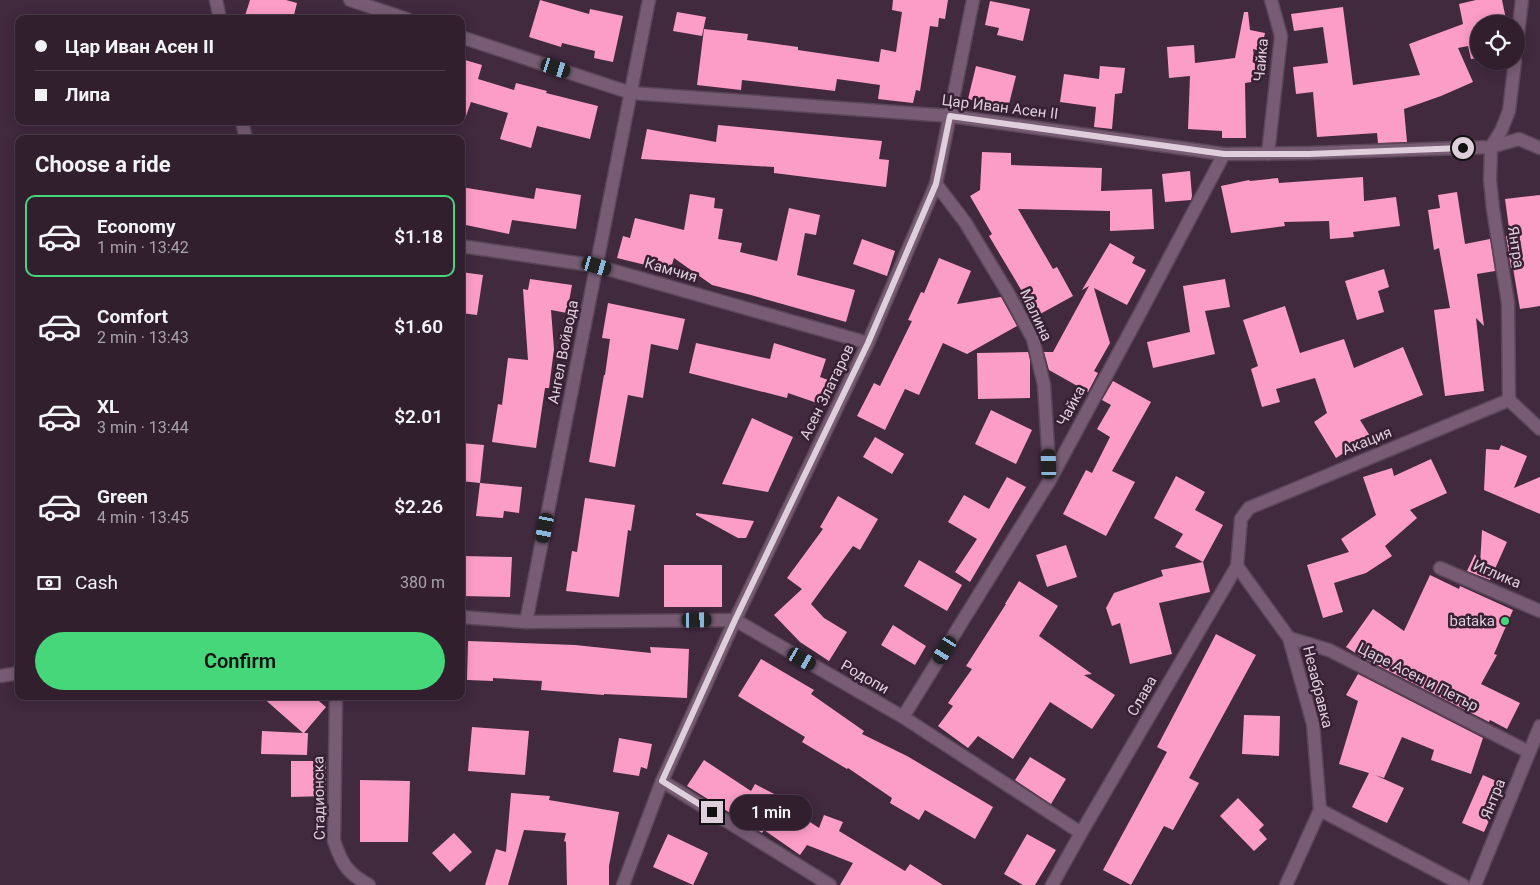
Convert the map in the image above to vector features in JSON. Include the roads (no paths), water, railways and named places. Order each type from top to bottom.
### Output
[{"type":"street","points":[[216,0],[219,15]]},
{"type":"street","points":[[350,0],[395,15]]},
{"type":"street","name":"Ангел Войвода","points":[[526,622],[649,0]]},
{"type":"street","name":"Асен Златаров","points":[[623,885],[662,781],[735,620],[868,343],[936,184],[973,0]]},
{"type":"street","name":"Чайка","points":[[1268,154],[1281,36],[1271,0]]},
{"type":"street","points":[[1520,15],[1522,0]]},
{"type":"street","name":"Цар Иван Асен II","points":[[465,38],[631,93],[950,116],[1224,154],[1491,147],[1519,139],[1540,148]]},
{"type":"street","name":"Янтра","points":[[1509,400],[1508,303],[1490,180],[1491,147],[1501,132],[1510,110],[1514,70]]},
{"type":"street","name":"Чайка","points":[[903,717],[1050,480],[1224,154]]},
{"type":"street","name":"Малина","points":[[936,184],[965,222],[1008,293],[1033,340],[1044,385],[1050,480]]},
{"type":"street","name":"Камчия","points":[[465,247],[597,266],[868,343]]},
{"type":"street","points":[[1509,400],[1540,429]]},
{"type":"street","name":"Акация","points":[[1241,519],[1250,508],[1265,500],[1509,400]]},
{"type":"street","name":"Слава","points":[[1052,885],[1237,566],[1241,519]]},
{"type":"street","name":"Незабравка","points":[[1237,566],[1289,638],[1313,724],[1320,810],[1286,885]]},
{"type":"street","name":"Иглика","points":[[1440,568],[1540,611]]},
{"type":"street","points":[[465,617],[526,622],[735,620]]},
{"type":"street","name":"Родопи","points":[[735,620],[903,717],[1081,833]]},
{"type":"street","name":"Царе Асен и Петър","points":[[1289,638],[1329,650],[1529,752]]},
{"type":"street","points":[[0,676],[15,674]]},
{"type":"street","name":"Стадионска","points":[[336,700],[334,841],[341,862],[358,879],[369,885]]},
{"type":"street","name":"Янтра","points":[[1475,885],[1540,726]]},
{"type":"street","points":[[662,781],[830,885]]},
{"type":"street","points":[[1320,810],[1463,885]]},
{"type":"place","name":"bataka","points":[[1505,621]]}]
